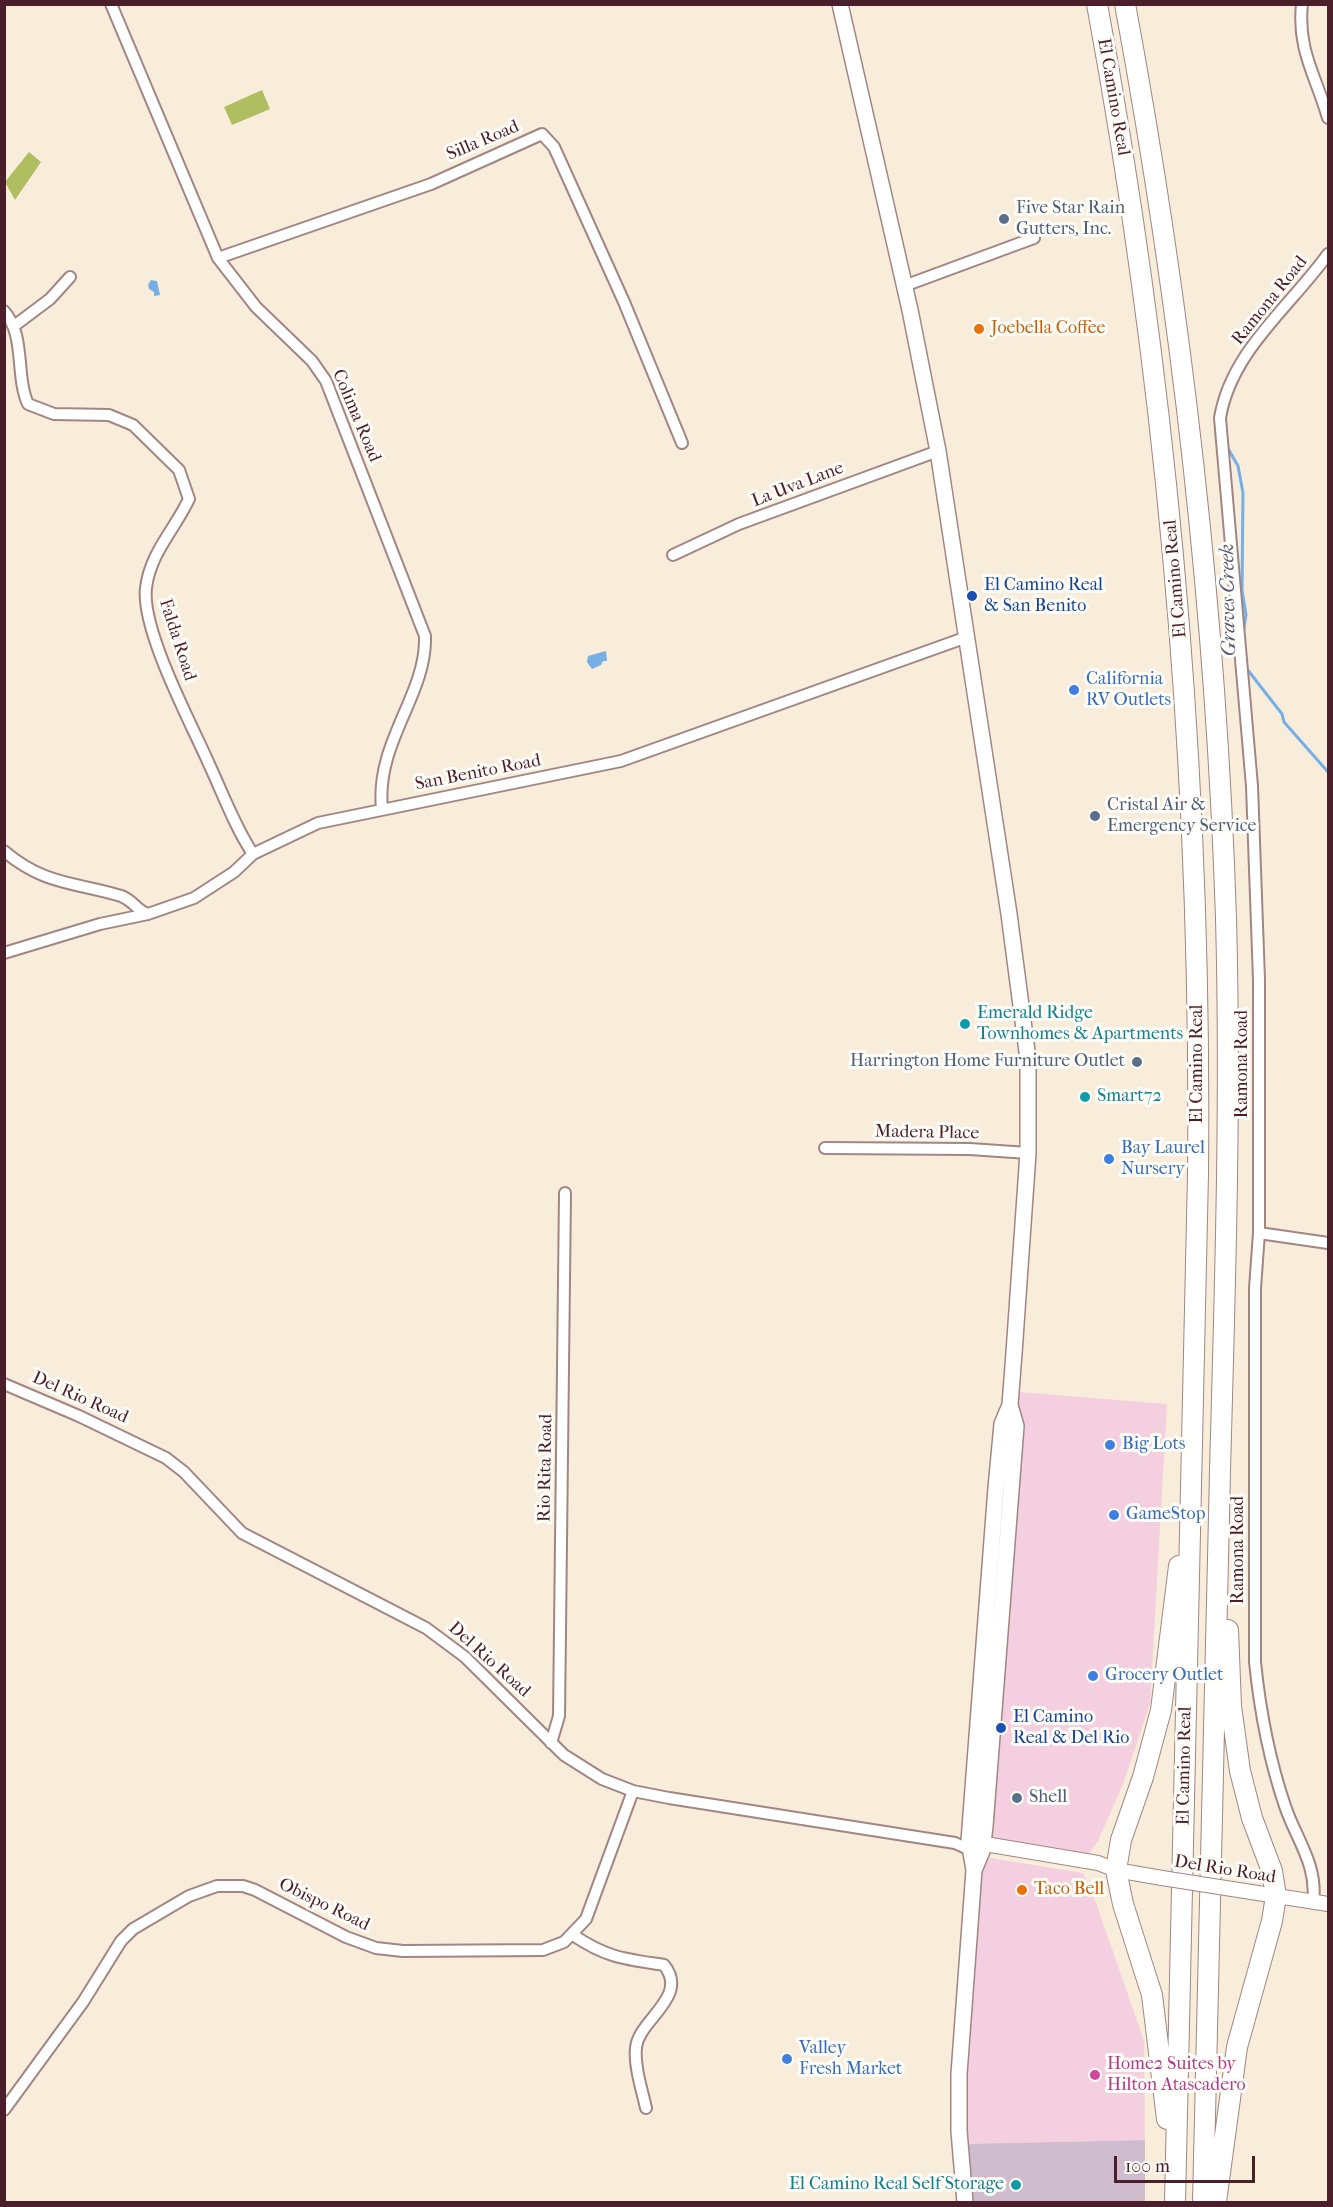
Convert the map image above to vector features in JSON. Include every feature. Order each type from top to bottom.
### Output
[{"type":"highway","name":"El Camino Real","points":[[1096,4],[1127,176],[1151,342],[1172,528],[1189,731],[1197,927],[1199,1072],[1175,2202]]},
{"type":"highway","name":"El Camino Real","points":[[1125,4],[1155,175],[1192,442],[1217,730],[1226,916],[1228,1071],[1203,2202]]},
{"type":"highway","points":[[1175,2181],[1158,2023],[1144,1966],[1118,1885],[1116,1870],[1121,1840],[1143,1777],[1161,1710],[1191,1477]]},
{"type":"highway","points":[[1216,2202],[1237,2046],[1272,1921],[1276,1896],[1272,1871],[1252,1818],[1240,1772],[1231,1706],[1229,1639],[1218,1571]]},
{"type":"main road","points":[[840,4],[904,286],[938,451],[1024,1023],[1029,1097],[1028,1153],[1010,1405],[1000,1434],[971,1846],[974,1870],[959,2074],[959,2131],[965,2202]]},
{"type":"street","name":"Colima Road","points":[[111,4],[218,258],[256,307],[312,360],[326,381],[425,636],[420,669],[388,749],[382,809]]},
{"type":"street","points":[[1302,4],[1299,28],[1311,74],[1329,118]]},
{"type":"street","name":"Silla Road","points":[[218,258],[431,184],[440,178],[543,134],[548,137],[554,147],[624,302],[682,443]]},
{"type":"street","points":[[904,286],[1034,238]]},
{"type":"street","name":"Ramona Road","points":[[1313,1902],[1314,1883],[1311,1866],[1286,1809],[1272,1760],[1260,1705],[1255,1662],[1255,1288],[1259,1233],[1259,980],[1252,786],[1220,418],[1227,388],[1243,361],[1267,327],[1329,254]]},
{"type":"street","points":[[14,326],[50,299],[70,278]]},
{"type":"street","name":"Falda Road","points":[[4,311],[14,326],[22,390],[28,404],[54,414],[118,417],[133,425],[180,470],[189,499],[179,520],[153,561],[146,591],[146,607],[172,685],[253,854]]},
{"type":"street","name":"La Uva Lane","points":[[673,555],[739,525],[938,451]]},
{"type":"street","name":"San Benito Road","points":[[4,953],[100,924],[148,914],[194,898],[234,872],[253,854],[318,823],[621,761],[967,637]]},
{"type":"street","points":[[4,851],[35,874],[125,897],[141,912],[148,914]]},
{"type":"street","name":"Madera Place","points":[[825,1148],[970,1149],[1028,1153]]},
{"type":"street","name":"Rio Rita Road","points":[[551,1743],[559,1716],[565,1193]]},
{"type":"street","points":[[1259,1233],[1329,1243]]},
{"type":"street","name":"Del Rio Road","points":[[7,1388],[79,1416],[166,1458],[184,1472],[242,1533],[426,1628],[465,1657],[551,1743],[588,1772],[633,1791],[971,1846],[1098,1863],[1116,1870],[1329,1904]]},
{"type":"street","name":"Obispo Road","points":[[4,2110],[83,2002],[121,1941],[153,1916],[189,1896],[217,1887],[243,1886],[346,1937],[387,1950],[533,1951],[555,1946],[573,1935],[591,1909],[633,1791]]},
{"type":"street","points":[[573,1935],[594,1949],[617,1959],[664,1965],[670,1973],[670,1985],[665,2002],[638,2038],[636,2048],[646,2109]]},
{"type":"shaded area","points":[[1019,1392],[1167,1404],[1150,1704],[1123,1784],[1098,1841],[1086,1858],[986,1840]]},
{"type":"shaded area","points":[[984,1857],[1083,1873],[1093,1894],[1144,2041],[1145,2140],[963,2144],[963,2050]]},
{"type":"shaded area","points":[[1145,2140],[1145,2202],[970,2202],[963,2144]]},
{"type":"green space","points":[[262,90],[270,109],[232,125],[224,107]]},
{"type":"green space","points":[[29,152],[41,162],[15,200],[5,182]]},
{"type":"water","points":[[151,280],[157,281],[160,295],[154,296],[154,292],[149,289],[148,285]]},
{"type":"water","points":[[606,651],[607,661],[603,661],[601,665],[592,669],[587,662],[588,656]]},
{"type":"waterway","name":"Graves Creek","points":[[1226,445],[1238,466],[1243,493],[1242,590],[1246,615],[1243,633]]},
{"type":"waterway","name":"Graves Creek","points":[[1247,669],[1282,714],[1284,722],[1328,772]]},
{"type":"place","name":"Five Star Rain Gutters, Inc.","points":[[1004,219]]},
{"type":"place","name":"Joebella Coffee","points":[[979,329]]},
{"type":"place","name":"El Camino Real & San Benito","points":[[972,596]]},
{"type":"place","name":"California RV Outlets","points":[[1074,690]]},
{"type":"place","name":"Cristal Air & Emergency Service","points":[[1095,816]]},
{"type":"place","name":"Emerald Ridge Townhomes & Apartments","points":[[965,1024]]},
{"type":"place","name":"Harrington Home Furniture Outlet","points":[[1137,1062]]},
{"type":"place","name":"Smart72","points":[[1085,1097]]},
{"type":"place","name":"Bay Laurel Nursery","points":[[1109,1159]]},
{"type":"place","name":"Big Lots","points":[[1110,1445]]},
{"type":"place","name":"GameStop","points":[[1114,1515]]},
{"type":"place","name":"Grocery Outlet","points":[[1093,1676]]},
{"type":"place","name":"El Camino Real & Del Rio","points":[[1001,1728]]},
{"type":"place","name":"Shell","points":[[1017,1798]]},
{"type":"place","name":"Taco Bell","points":[[1022,1890]]},
{"type":"place","name":"Valley Fresh Market","points":[[787,2059]]},
{"type":"place","name":"Home2 Suites by Hilton Atascadero","points":[[1095,2075]]},
{"type":"place","name":"El Camino Real Self Storage","points":[[1016,2185]]}]
